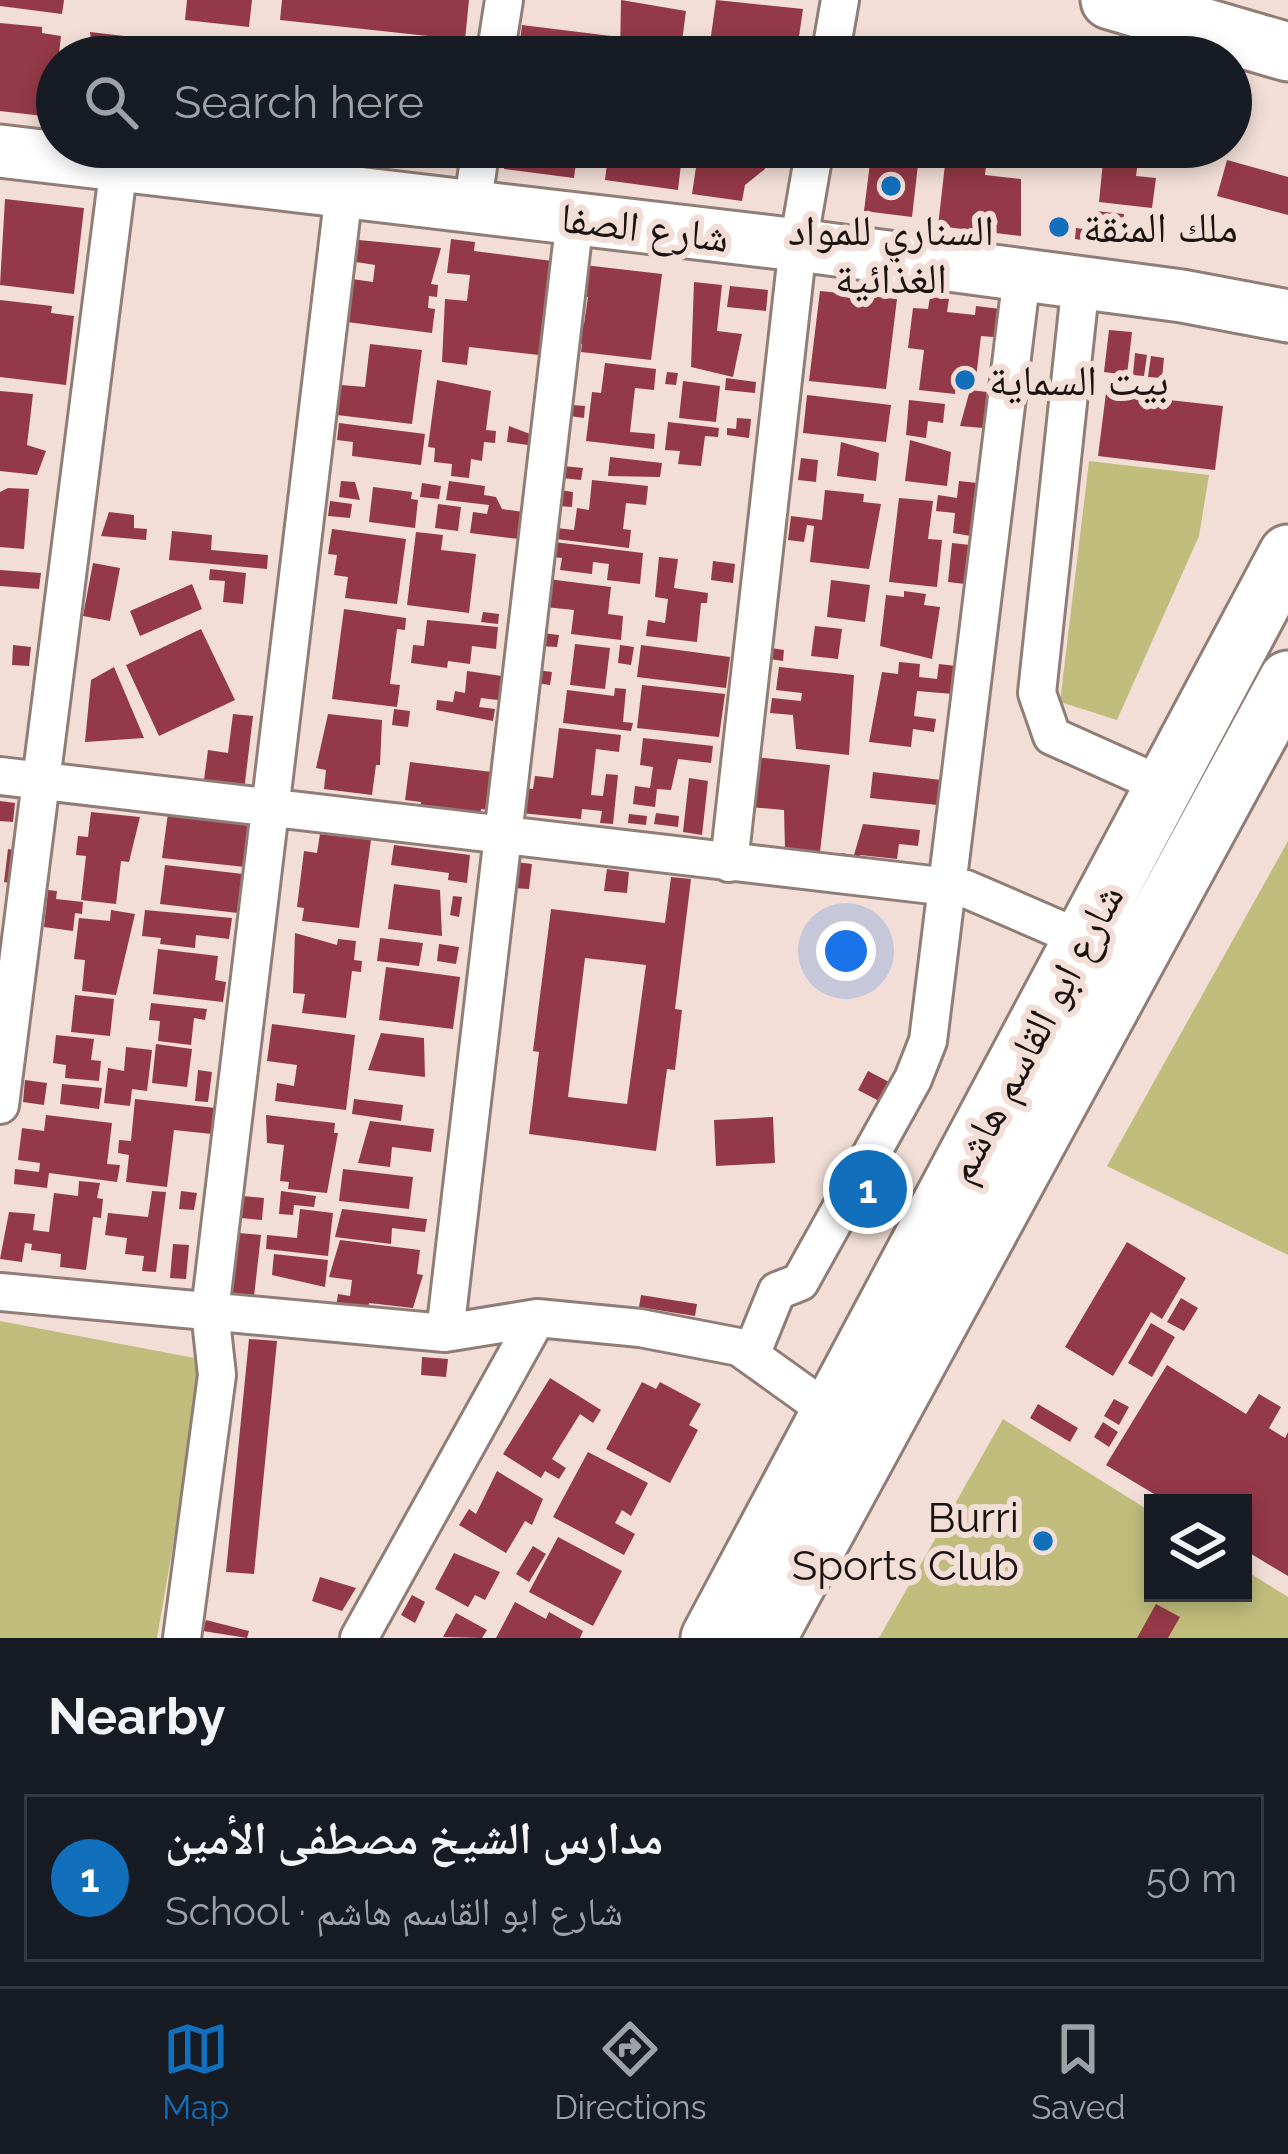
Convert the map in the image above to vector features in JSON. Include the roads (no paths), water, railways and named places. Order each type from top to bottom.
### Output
[{"type":"main road","points":[[1110,0],[1232,36]]},
{"type":"main road","name":"شارع ابو القاسم هاشم","points":[[710,1638],[1288,554]]},
{"type":"main road","name":"شارع ابو القاسم هاشم","points":[[767,1638],[1288,680]]},
{"type":"street","points":[[498,36],[504,0]]},
{"type":"street","points":[[834,36],[840,0]]},
{"type":"street","name":"شارع الصفا","points":[[0,151],[36,155]]},
{"type":"street","points":[[0,1105],[37,781],[119,168]]},
{"type":"street","name":"شارع الصفا","points":[[144,168],[1081,281],[1288,316]]},
{"type":"street","points":[[472,207],[478,168]]},
{"type":"street","points":[[729,862],[798,245],[811,168]]},
{"type":"street","points":[[182,1638],[217,1376],[210,1311],[344,192]]},
{"type":"street","points":[[445,1333],[575,218]]},
{"type":"street","points":[[751,1354],[777,1292],[800,1282],[913,1079],[928,1041],[1022,274]]},
{"type":"street","points":[[1081,281],[1037,694],[1052,736],[1166,787]]},
{"type":"street","points":[[0,776],[982,892],[1084,940]]},
{"type":"street","points":[[0,1292],[445,1333],[537,1318],[726,1342],[751,1354],[831,1413]]},
{"type":"street","points":[[359,1638],[537,1318]]},
{"type":"place","name":"السناري للمواد الغذائية","points":[[891,186]]},
{"type":"place","name":"ملك المنقة","points":[[1059,227]]},
{"type":"place","name":"بيت السماية","points":[[965,380]]},
{"type":"place","name":"مدارس الشيخ مصطفى الأمين","points":[[868,1189]]},
{"type":"place","name":"Burri Sports Club","points":[[1043,1541]]}]
